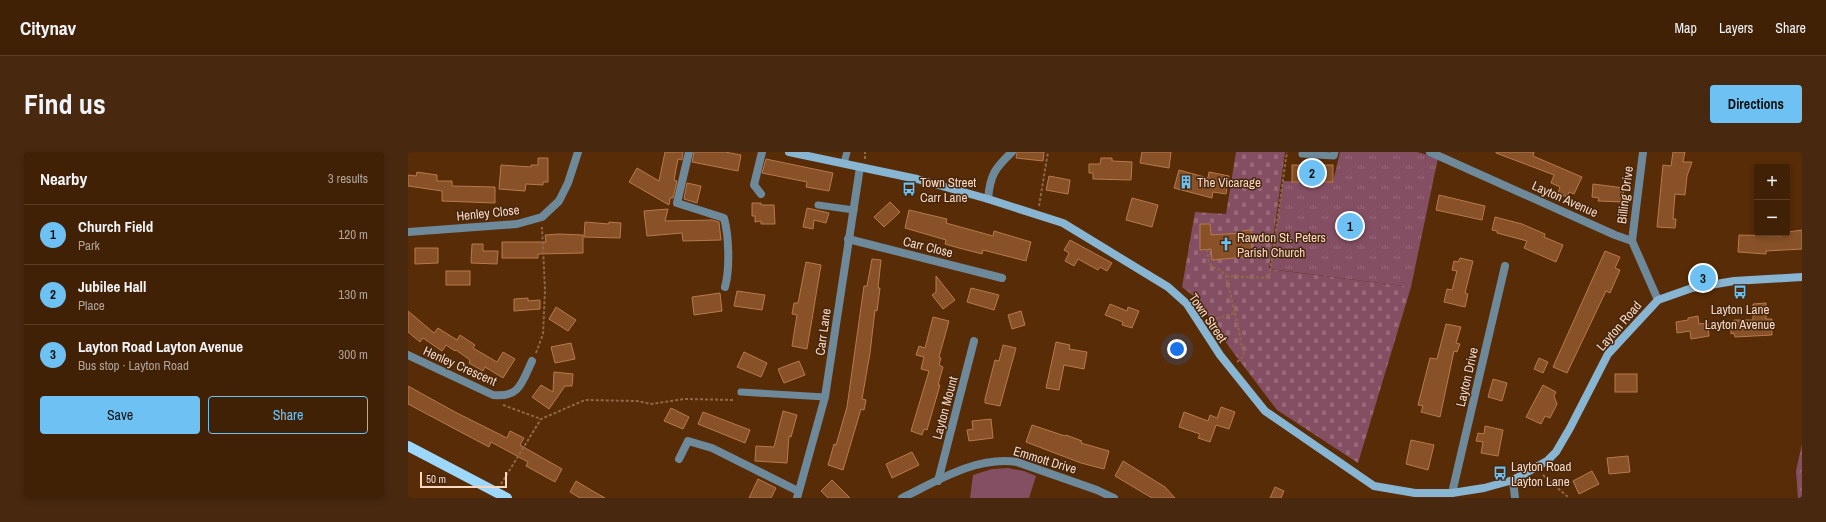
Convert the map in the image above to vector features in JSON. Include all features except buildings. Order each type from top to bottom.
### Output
[{"type":"main road","points":[[408,446],[507,498]]},
{"type":"street","name":"Henley Close","points":[[408,232],[518,224],[542,217],[559,201],[568,183],[578,152]]},
{"type":"street","points":[[689,152],[677,203],[724,218],[727,234],[728,278],[726,287]]},
{"type":"street","points":[[761,194],[754,185],[762,152]]},
{"type":"street","name":"Town Street","points":[[789,152],[917,179],[988,199],[1062,223],[1168,287],[1187,304],[1220,355],[1266,411],[1374,486],[1415,493],[1452,493],[1484,488],[1513,480]]},
{"type":"street","points":[[988,199],[990,180],[1000,163],[1012,152]]},
{"type":"street","name":"Layton Avenue","points":[[1430,152],[1615,235],[1632,240]]},
{"type":"street","name":"Billing Drive","points":[[1632,240],[1643,152]]},
{"type":"street","name":"Carr Lane","points":[[797,495],[825,397],[860,167]]},
{"type":"street","name":"Carr Close","points":[[848,239],[1002,278]]},
{"type":"street","points":[[1632,240],[1658,300]]},
{"type":"street","name":"Layton Drive","points":[[1452,493],[1505,266]]},
{"type":"street","name":"Layton Road","points":[[1513,480],[1547,461],[1556,452],[1608,354],[1658,300],[1692,288],[1734,281],[1802,277]]},
{"type":"street","name":"Layton Mount","points":[[938,481],[974,341]]},
{"type":"street","name":"Henley Crescent","points":[[408,355],[497,396],[508,395],[520,388],[532,361]]},
{"type":"street","points":[[678,459],[688,441],[712,448],[797,495]]},
{"type":"street","name":"Emmott Drive","points":[[902,498],[976,464],[1005,460],[1017,462],[1097,490],[1114,498]]},
{"type":"street","points":[[1513,480],[1515,498]]},
{"type":"street","points":[[1094,498],[1097,490]]},
{"type":"lane","points":[[844,163],[847,152]]},
{"type":"lane","points":[[1302,154],[1334,156],[1335,152]]},
{"type":"lane","points":[[818,205],[854,210]]},
{"type":"lane","points":[[741,392],[825,397]]},
{"type":"path","points":[[1038,215],[1048,152]]},
{"type":"path","points":[[1226,276],[1269,278],[1286,152]]},
{"type":"path","points":[[532,361],[543,334],[545,290],[542,229]]},
{"type":"path","points":[[1207,249],[1208,262],[1210,266],[1222,272],[1226,276],[1244,356],[1230,367]]},
{"type":"path","points":[[1217,319],[1235,313]]},
{"type":"path","points":[[497,396],[502,405],[541,419]]},
{"type":"path","points":[[495,491],[541,419],[585,400],[637,401],[651,404],[684,399],[731,399],[738,401]]},
{"type":"path","points":[[1546,477],[1569,498]]},
{"type":"green space","points":[[1236,152],[1285,152],[1269,269],[1411,287],[1358,463],[1277,410],[1230,348],[1196,298],[1182,287],[1195,212],[1226,214]]},
{"type":"green space","points":[[1340,152],[1417,152],[1438,158],[1411,287],[1270,269],[1283,181],[1333,182]]},
{"type":"green space","points":[[1802,444],[1802,498],[1798,498],[1796,471]]},
{"type":"green space","points":[[1008,468],[1024,471],[1036,476],[1029,498],[970,498],[973,475],[992,469]]},
{"type":"place","name":"Jubilee Hall","points":[[1312,173]]},
{"type":"place","name":"The Vicarage","points":[[1186,182]]},
{"type":"place","name":"Town Street Carr Lane","points":[[909,189]]},
{"type":"place","name":"Church Field","points":[[1350,226]]},
{"type":"place","name":"Rawdon St. Peters Parish Church","points":[[1226,244]]},
{"type":"place","name":"Layton Road Layton Avenue","points":[[1703,278]]},
{"type":"place","name":"Layton Lane Layton Avenue","points":[[1740,292]]},
{"type":"place","name":"Layton Road Layton Lane","points":[[1500,473]]}]
